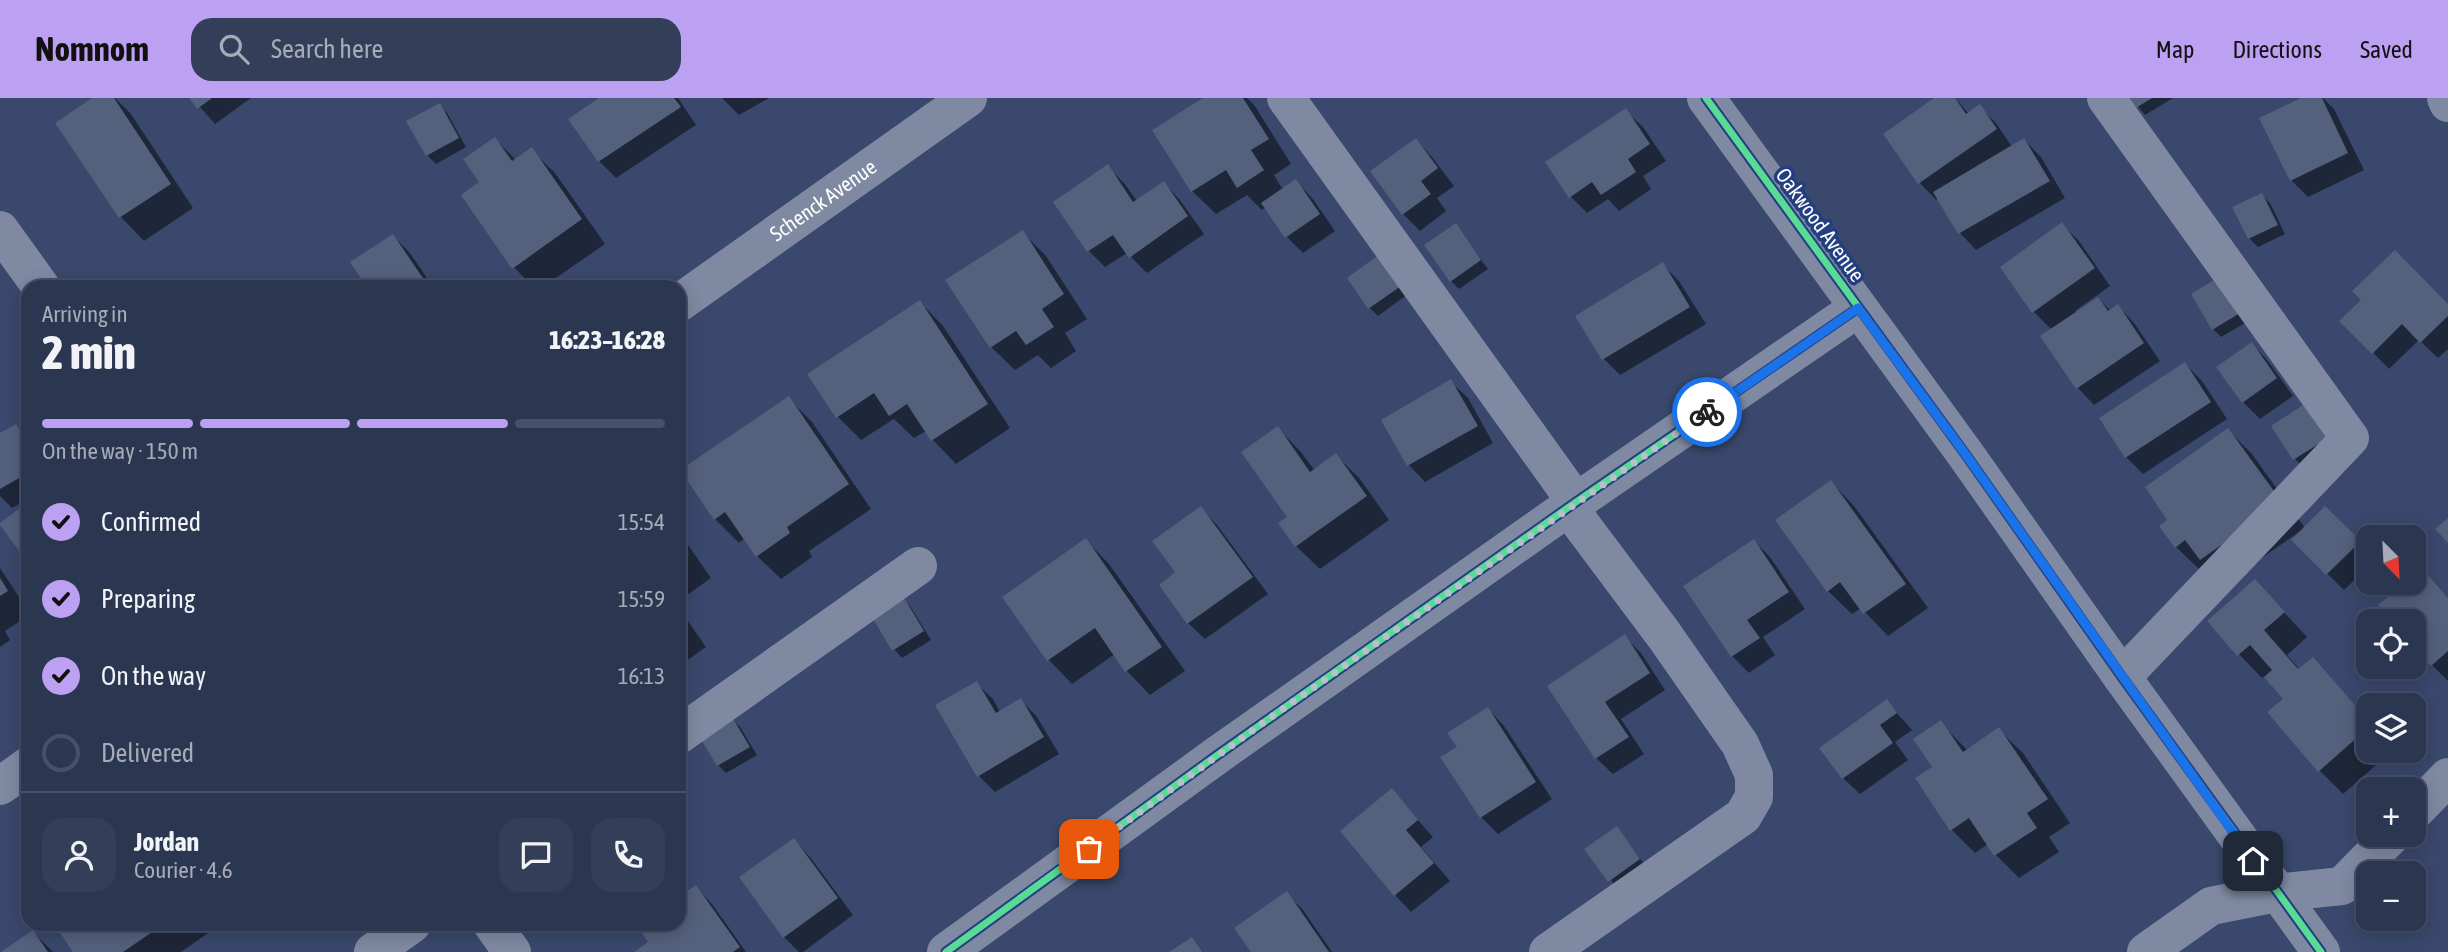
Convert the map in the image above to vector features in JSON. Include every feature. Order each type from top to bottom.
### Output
[{"type":"street","name":"Schenck Avenue","points":[[686,298],[968,98]]},
{"type":"street","points":[[1286,98],[1740,744],[1754,775],[1754,797],[1743,816],[1548,952]]},
{"type":"street","name":"Oakwood Avenue","points":[[1706,98],[1966,455],[2276,893],[2321,952]]},
{"type":"street","points":[[2106,98],[2350,438],[2122,677]]},
{"type":"street","points":[[2446,98],[2448,103]]},
{"type":"street","points":[[0,230],[36,280]]},
{"type":"street","points":[[946,952],[1216,756],[1858,308]]},
{"type":"street","points":[[686,730],[918,566]]},
{"type":"street","points":[[0,786],[21,771]]},
{"type":"street","points":[[2426,800],[2448,777]]},
{"type":"street","points":[[2146,952],[2211,906],[2276,893],[2342,886],[2380,847]]},
{"type":"street","points":[[373,952],[402,931]]},
{"type":"street","points":[[497,931],[512,952]]},
{"type":"building","points":[[92,98],[114,98],[171,184],[119,218],[55,123]]},
{"type":"building","points":[[189,98],[212,98],[197,109]]},
{"type":"building","points":[[599,98],[674,98],[681,107],[598,162],[568,119]]},
{"type":"building","points":[[1203,98],[1243,98],[1269,139],[1251,150],[1264,170],[1237,188],[1226,170],[1191,192],[1152,130]]},
{"type":"building","points":[[1934,98],[1955,98],[1966,114],[1980,104],[1997,129],[1918,184],[1883,134]]},
{"type":"building","points":[[2129,98],[2152,98],[2136,108]]},
{"type":"building","points":[[2301,98],[2322,98],[2348,153],[2290,181],[2259,118]]},
{"type":"building","points":[[440,103],[459,138],[426,156],[406,121]]},
{"type":"building","points":[[1626,108],[1650,144],[1628,159],[1636,172],[1601,195],[1592,182],[1569,198],[1545,162]]},
{"type":"building","points":[[495,137],[512,161],[532,147],[582,219],[512,269],[461,195],[479,182],[463,159]]},
{"type":"building","points":[[1416,138],[1438,168],[1421,181],[1431,194],[1402,215],[1370,171]]},
{"type":"building","points":[[2024,138],[2050,181],[1958,234],[1933,192]]},
{"type":"building","points":[[1108,164],[1133,202],[1164,181],[1188,216],[1129,258],[1113,235],[1087,252],[1053,202]]},
{"type":"building","points":[[1296,179],[1320,214],[1285,238],[1261,203]]},
{"type":"building","points":[[2262,193],[2278,225],[2248,239],[2232,207]]},
{"type":"building","points":[[2062,222],[2095,268],[2032,313],[2000,267]]},
{"type":"building","points":[[1456,223],[1481,260],[1450,282],[1424,245]]},
{"type":"building","points":[[1023,230],[1064,294],[1042,309],[1054,327],[1026,345],[1016,331],[990,348],[945,280]]},
{"type":"building","points":[[393,234],[424,280],[362,280],[350,262]]},
{"type":"building","points":[[2395,250],[2448,304],[2448,316],[2420,343],[2402,324],[2372,354],[2339,321],[2361,300],[2352,291]]},
{"type":"building","points":[[1380,254],[1401,286],[1368,309],[1347,278]]},
{"type":"building","points":[[1663,262],[1690,307],[1602,360],[1575,316]]},
{"type":"building","points":[[2224,274],[2245,310],[2212,330],[2191,294]]},
{"type":"building","points":[[2098,297],[2108,311],[2118,304],[2144,343],[2076,389],[2040,336]]},
{"type":"building","points":[[920,300],[988,404],[931,441],[907,404],[889,416],[874,393],[836,418],[807,374]]},
{"type":"building","points":[[2252,342],[2277,378],[2242,403],[2216,367]]},
{"type":"building","points":[[2185,362],[2211,402],[2125,458],[2099,418]]},
{"type":"building","points":[[1451,379],[1478,426],[1407,466],[1381,420]]},
{"type":"building","points":[[789,396],[849,484],[787,527],[790,533],[756,557],[725,512],[714,520],[686,479],[686,466]]},
{"type":"building","points":[[2306,403],[2328,438],[2293,460],[2271,426]]},
{"type":"building","points":[[16,424],[21,433],[21,477],[0,489],[0,433]]},
{"type":"building","points":[[1278,426],[1310,472],[1336,453],[1367,496],[1295,547],[1278,523],[1287,517],[1241,452]]},
{"type":"building","points":[[2228,428],[2282,502],[2200,560],[2185,540],[2175,548],[2159,526],[2167,520],[2145,487]]},
{"type":"building","points":[[1831,480],[1906,584],[1863,614],[1840,582],[1827,592],[1775,520]]},
{"type":"building","points":[[1201,506],[1253,577],[1187,624],[1159,585],[1175,572],[1152,541]]},
{"type":"building","points":[[2325,506],[2356,536],[2356,546],[2326,575],[2291,540]]},
{"type":"building","points":[[21,507],[21,554],[0,525]]},
{"type":"building","points":[[2448,518],[2448,543],[2435,529]]},
{"type":"building","points":[[1086,538],[1162,647],[1125,672],[1095,628],[1047,661],[1002,597]]},
{"type":"building","points":[[1754,539],[1789,592],[1747,620],[1760,638],[1731,657],[1683,586]]},
{"type":"building","points":[[2426,573],[2448,598],[2448,651],[2431,666],[2426,660],[2426,609],[2382,609],[2378,605],[2390,595],[2426,595]]},
{"type":"building","points":[[0,578],[8,591],[0,596]]},
{"type":"building","points":[[2255,579],[2285,612],[2264,630],[2298,669],[2313,657],[2356,706],[2356,739],[2318,772],[2267,712],[2283,699],[2264,677],[2272,670],[2250,645],[2237,656],[2207,621]]},
{"type":"building","points":[[903,596],[924,631],[892,651],[871,615]]},
{"type":"building","points":[[1625,634],[1650,673],[1605,702],[1629,737],[1595,759],[1547,686]]},
{"type":"building","points":[[977,681],[996,713],[1021,698],[1044,737],[977,777],[935,705]]},
{"type":"building","points":[[1887,699],[1897,713],[1880,725],[1893,743],[1842,779],[1819,748]]},
{"type":"building","points":[[1488,707],[1536,782],[1480,818],[1440,757],[1457,747],[1447,733]]},
{"type":"building","points":[[732,717],[750,747],[717,766],[699,736]]},
{"type":"building","points":[[1941,720],[1963,752],[1999,727],[2048,799],[2027,813],[2037,828],[1994,856],[1969,818],[1950,831],[1915,778],[1932,767],[1913,739]]},
{"type":"building","points":[[1392,788],[1418,820],[1406,830],[1434,863],[1394,896],[1340,831]]},
{"type":"building","points":[[1617,826],[1640,859],[1608,882],[1584,849]]},
{"type":"building","points":[[794,838],[838,898],[783,938],[739,877]]},
{"type":"building","points":[[696,885],[740,947],[733,952],[634,952],[648,942],[641,931],[686,931],[686,891]]},
{"type":"building","points":[[1287,891],[1329,952],[1251,952],[1234,928]]},
{"type":"building","points":[[34,931],[48,952],[1,952]]},
{"type":"building","points":[[59,931],[154,931],[123,952],[73,952]]},
{"type":"building","points":[[1192,937],[1202,952],[1169,952]]},
{"type":"cycle path","points":[[1706,98],[1966,455],[2321,952]]},
{"type":"cycle path","points":[[946,952],[1216,756],[1576,502],[1858,308]]},
{"type":"way so far","points":[[1089,849],[1216,756],[1707,412]]},
{"type":"route","points":[[1707,412],[1858,308],[1966,455],[2253,861]]}]
